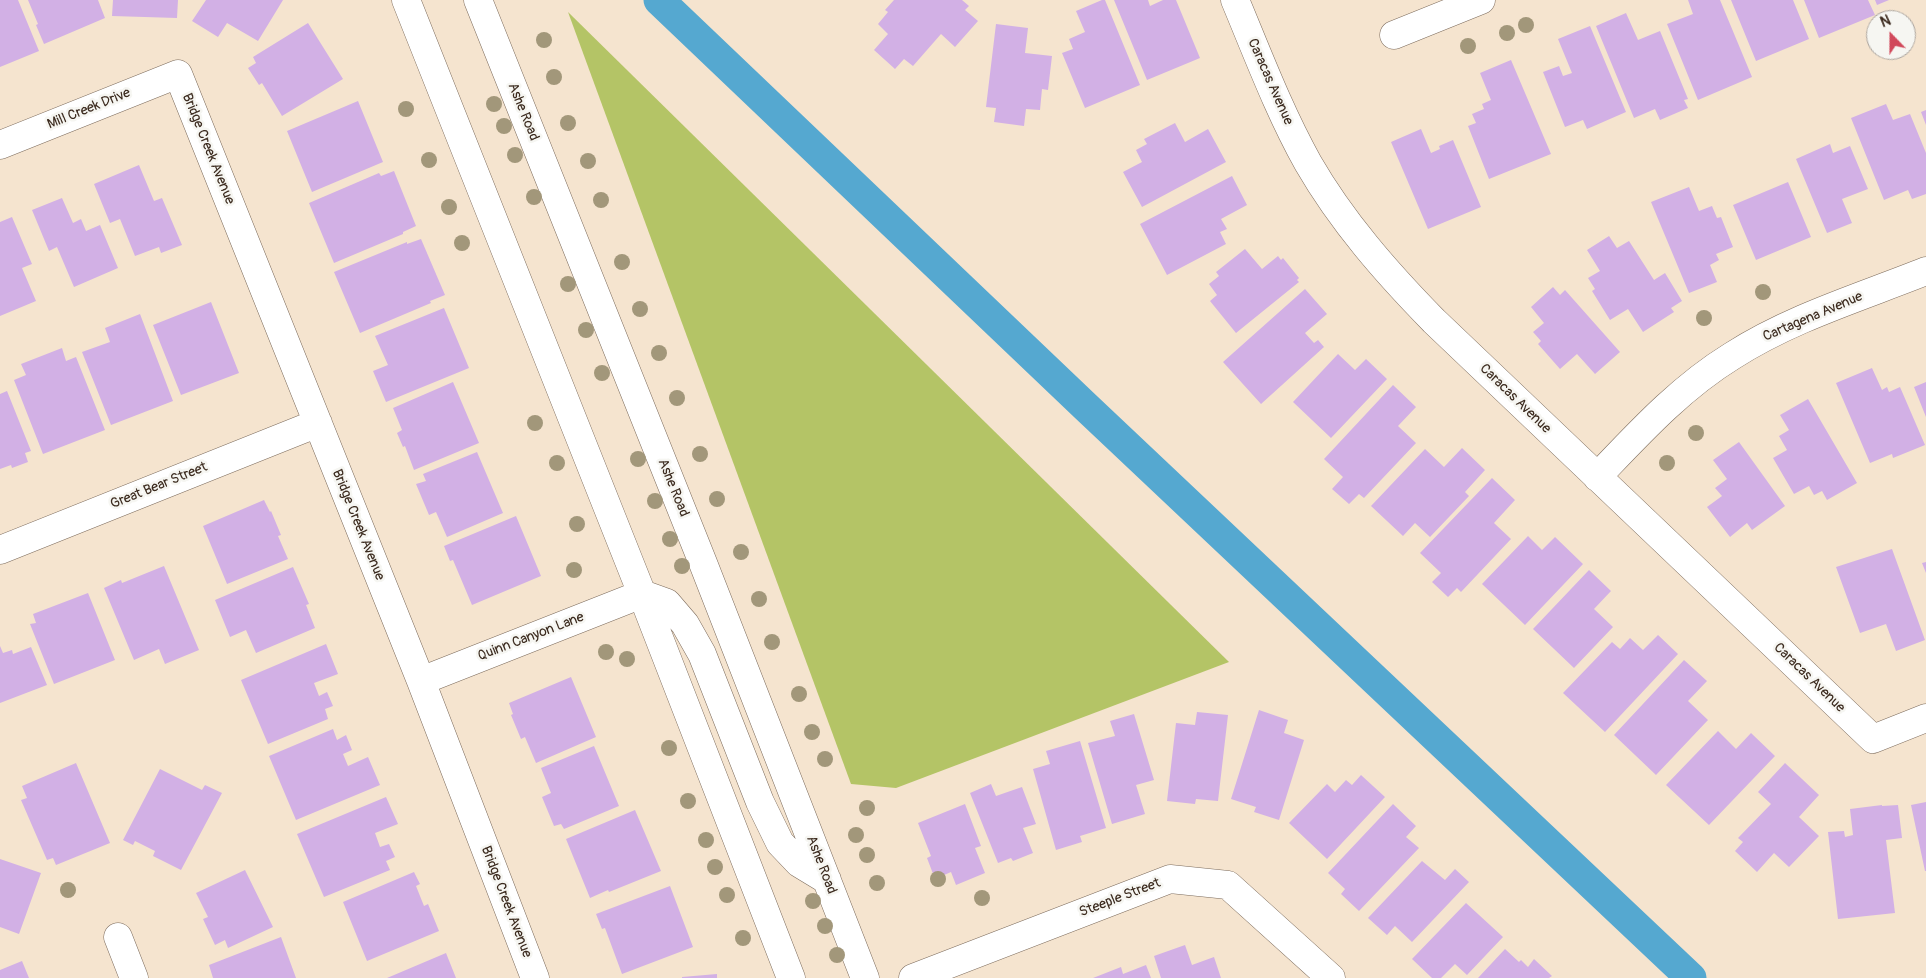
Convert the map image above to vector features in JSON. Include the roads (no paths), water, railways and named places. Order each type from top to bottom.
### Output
[{"type":"street","points":[[406,0],[642,594],[791,978]]},
{"type":"street","name":"Ashe Road","points":[[478,0],[700,554],[865,978]]},
{"type":"street","name":"Caracas Avenue","points":[[1235,0],[1279,106],[1309,164],[1351,227],[1390,276],[1434,321],[1873,739],[1926,718]]},
{"type":"street","points":[[1394,35],[1481,0]]},
{"type":"street","name":"Mill Creek Drive","points":[[0,145],[178,74]]},
{"type":"street","name":"Bridge Creek Avenue","points":[[178,74],[421,681],[535,978]]},
{"type":"street","name":"Cartagena Avenue","points":[[1597,477],[1644,428],[1686,389],[1732,356],[1782,328],[1926,270]]},
{"type":"street","name":"Great Bear Street","points":[[0,550],[318,423]]},
{"type":"street","points":[[642,594],[667,603],[685,624],[702,654],[760,802],[780,843],[798,863],[827,880]]},
{"type":"street","name":"Quinn Canyon Lane","points":[[421,681],[642,594]]},
{"type":"street","name":"Steeple Street","points":[[913,978],[1170,879],[1228,885],[1331,978]]},
{"type":"street","points":[[118,937],[134,978]]},
{"type":"waterway","points":[[659,0],[1086,407],[1691,978]]}]
